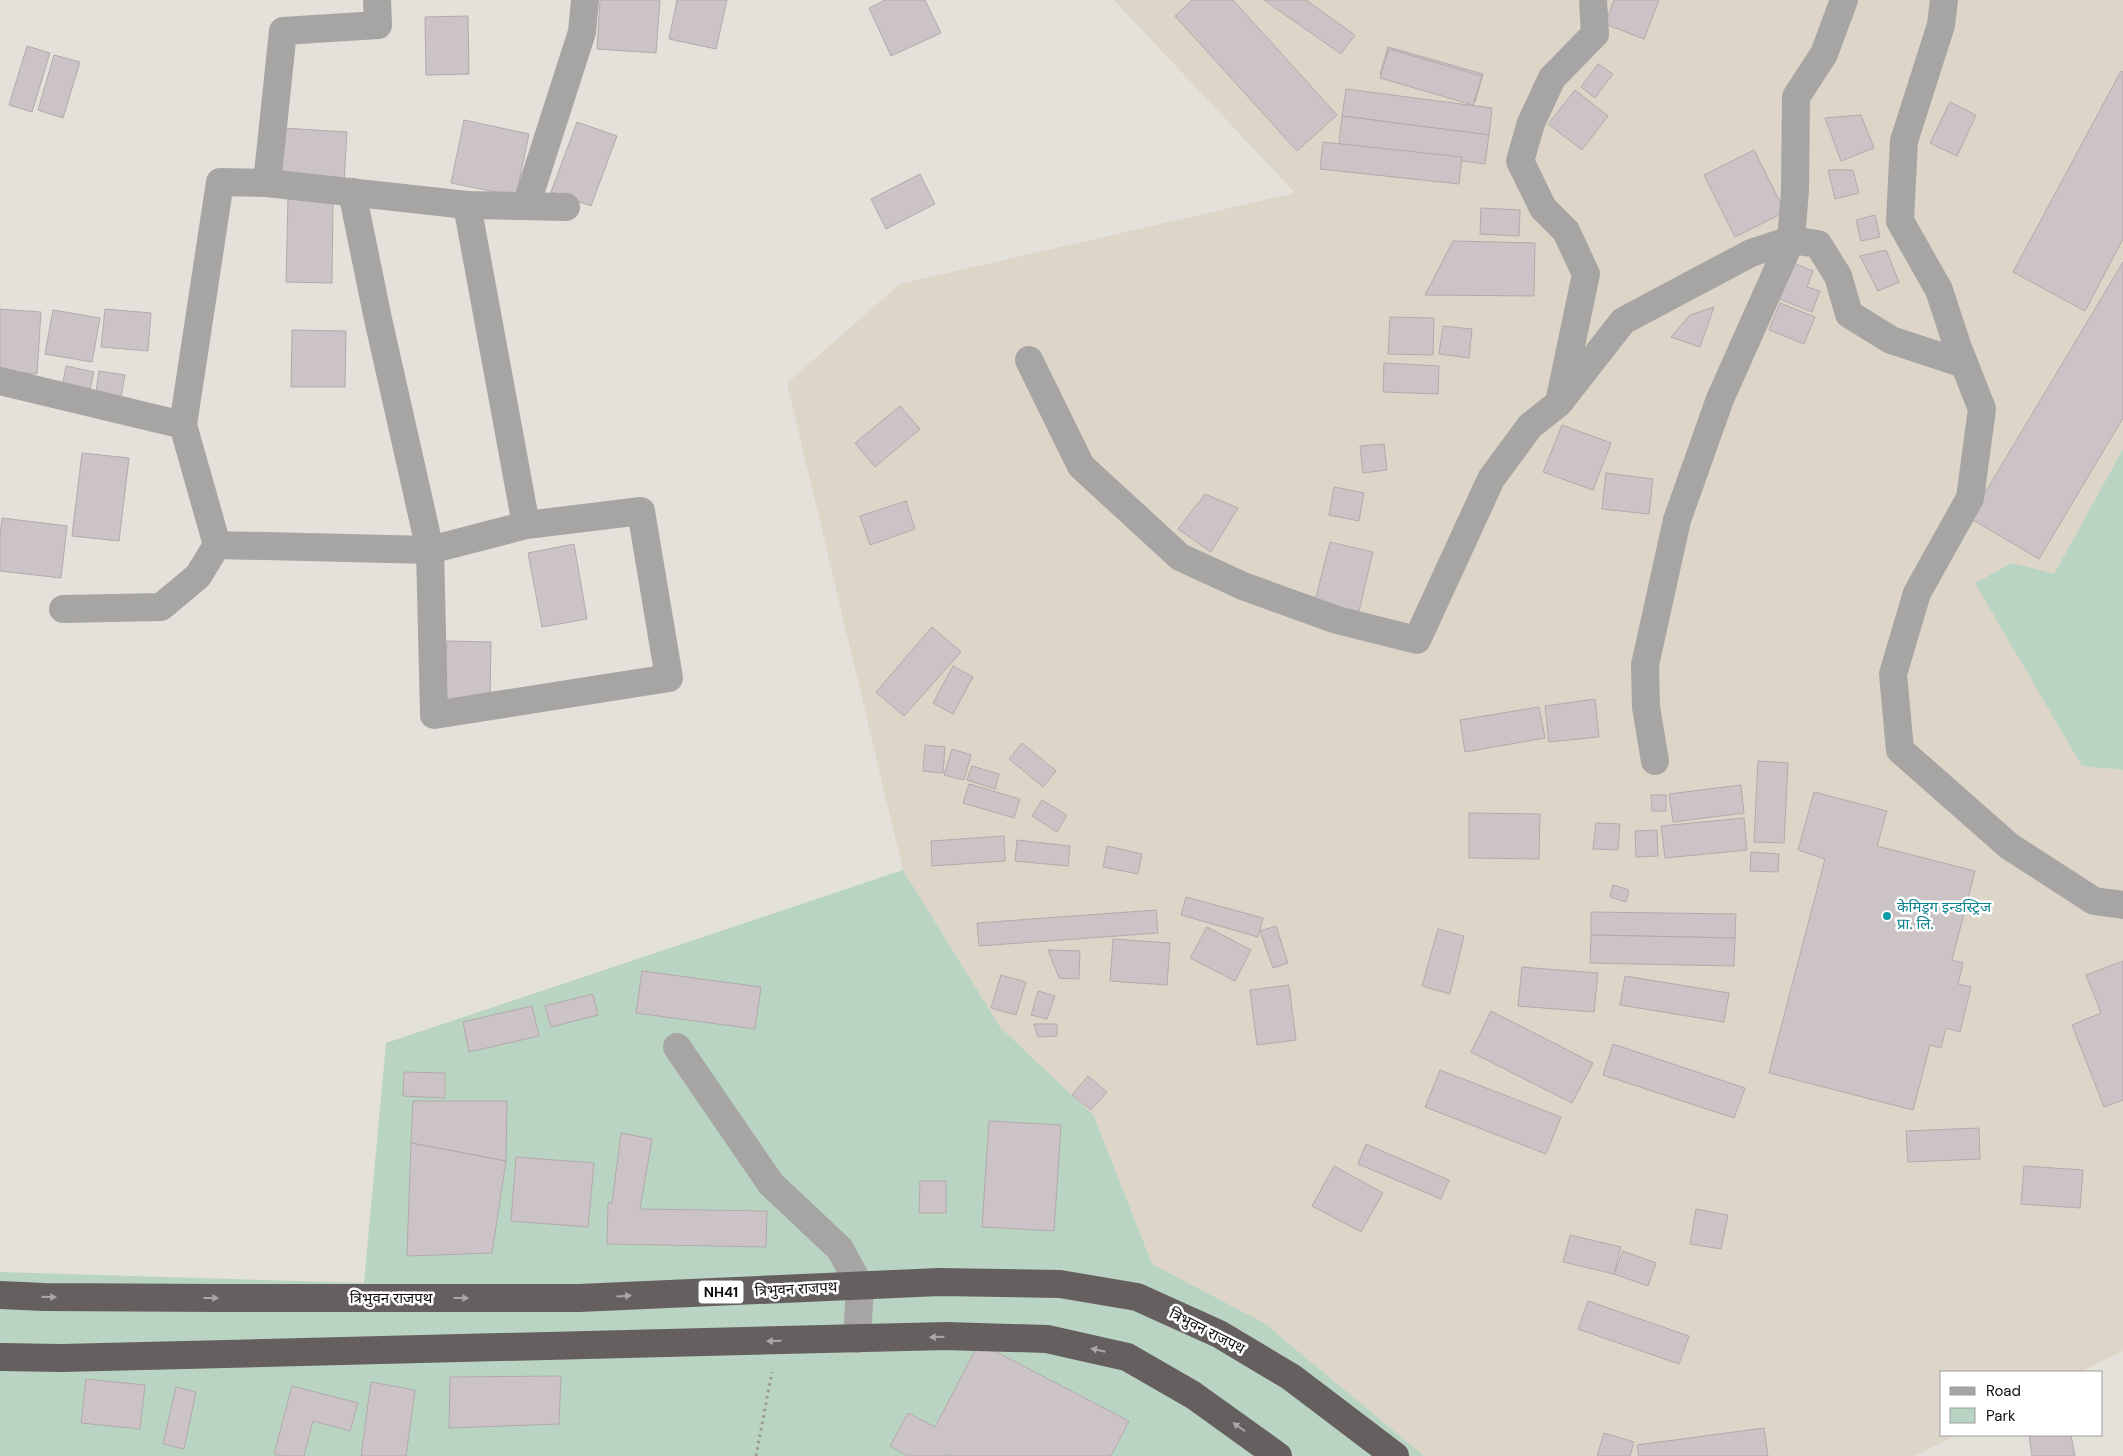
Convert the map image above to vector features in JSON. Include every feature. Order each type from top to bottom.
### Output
[{"type":"highway","name":"त्रिभुवन राजपथ","points":[[0,1295],[207,1298],[570,1298],[939,1282],[1060,1284],[1137,1297],[1219,1334],[1291,1377],[1394,1456]]},
{"type":"highway","points":[[0,1357],[62,1358],[946,1336],[1048,1339],[1127,1357],[1193,1395],[1278,1456]]},
{"type":"street","points":[[267,183],[283,31],[378,25],[377,0]]},
{"type":"street","points":[[526,206],[582,32],[584,0]]},
{"type":"street","points":[[1559,403],[1586,274],[1566,231],[1544,208],[1520,161],[1530,123],[1552,78],[1595,34],[1594,0]]},
{"type":"street","points":[[1655,760],[1646,707],[1645,665],[1677,520],[1720,399],[1791,240],[1795,190],[1796,97],[1824,54],[1844,0]]},
{"type":"street","points":[[1944,0],[1941,24],[1904,141],[1900,221],[1939,290],[1964,364],[1982,408],[1970,498],[1917,593],[1893,674],[1900,750],[2009,846],[2094,901],[2123,905]]},
{"type":"street","points":[[63,609],[160,607],[198,576],[217,544],[182,425],[220,182],[267,183],[467,205],[566,206]]},
{"type":"street","points":[[217,544],[430,550],[526,525],[641,511],[670,678],[434,715],[430,550],[378,319],[352,192]]},
{"type":"street","points":[[467,205],[526,525]]},
{"type":"street","points":[[1029,360],[1081,466],[1180,558],[1244,586],[1337,620],[1417,640],[1491,480],[1530,426],[1559,403],[1623,321],[1751,253],[1791,240],[1818,244],[1838,276],[1849,314],[1891,340],[1964,364]]},
{"type":"street","points":[[0,381],[182,425]]},
{"type":"street","points":[[676,1047],[771,1184],[840,1249],[860,1286],[857,1339]]},
{"type":"path","points":[[756,1456],[777,1341]]},
{"type":"shaded area","points":[[1114,0],[2123,0],[2123,449],[2054,574],[2082,766],[2123,770],[2123,1351],[2082,1371],[1940,1371],[1940,1436],[1955,1436],[1914,1456],[1424,1456],[1264,1323],[1152,1264],[1094,1116],[1000,1027],[903,870],[787,383],[900,284],[1295,193]]},
{"type":"green space","points":[[2123,449],[2123,770],[2082,766],[1975,583],[2012,563],[2054,574]]},
{"type":"green space","points":[[903,870],[1000,1027],[1094,1116],[1152,1264],[1264,1323],[1424,1456],[0,1456],[0,1272],[364,1283],[386,1043]]},
{"type":"building","points":[[600,0],[660,0],[656,53],[597,49]]},
{"type":"building","points":[[677,0],[727,0],[716,49],[669,39]]},
{"type":"building","points":[[885,0],[925,0],[941,33],[891,56],[869,8]]},
{"type":"building","points":[[1192,0],[1233,0],[1337,115],[1297,151],[1175,16]]},
{"type":"building","points":[[1264,0],[1306,0],[1355,35],[1341,54]]},
{"type":"building","points":[[1614,0],[1659,0],[1644,39],[1605,24]]},
{"type":"building","points":[[468,16],[469,74],[426,75],[425,17]]},
{"type":"building","points":[[27,46],[50,53],[32,112],[9,105]]},
{"type":"building","points":[[1388,47],[1483,74],[1475,102],[1380,74]]},
{"type":"building","points":[[1389,49],[1482,76],[1473,105],[1380,78]]},
{"type":"building","points":[[54,55],[80,62],[63,118],[38,110]]},
{"type":"building","points":[[1598,64],[1613,74],[1595,98],[1581,87]]},
{"type":"building","points":[[2121,71],[2123,72],[2123,239],[2085,311],[2013,272]]},
{"type":"building","points":[[1346,89],[1492,108],[1489,135],[1342,116]]},
{"type":"building","points":[[1575,90],[1608,116],[1582,150],[1548,124]]},
{"type":"building","points":[[1950,102],[1976,115],[1957,156],[1930,143]]},
{"type":"building","points":[[1861,115],[1874,148],[1841,161],[1825,118]]},
{"type":"building","points":[[1342,116],[1489,135],[1485,164],[1339,144]]},
{"type":"building","points":[[464,120],[529,134],[516,196],[451,183]]},
{"type":"building","points":[[577,122],[617,136],[591,206],[551,192]]},
{"type":"building","points":[[283,128],[347,132],[344,183],[280,179]]},
{"type":"building","points":[[1323,142],[1462,157],[1459,184],[1320,169]]},
{"type":"building","points":[[1754,150],[1785,212],[1735,237],[1704,175]]},
{"type":"building","points":[[1828,170],[1853,170],[1859,193],[1835,199]]},
{"type":"building","points":[[920,174],[935,204],[886,229],[871,199]]},
{"type":"building","points":[[288,198],[333,199],[332,283],[286,282]]},
{"type":"building","points":[[1481,208],[1520,210],[1519,236],[1480,234]]},
{"type":"building","points":[[1875,215],[1880,237],[1861,241],[1856,220]]},
{"type":"building","points":[[1453,241],[1535,243],[1534,296],[1425,295]]},
{"type":"building","points":[[1886,250],[1899,282],[1878,291],[1860,256]]},
{"type":"building","points":[[1791,262],[1813,271],[1807,287],[1820,291],[1812,312],[1777,298]]},
{"type":"building","points":[[2123,262],[2123,418],[2039,559],[1970,518]]},
{"type":"building","points":[[1780,303],[1815,317],[1804,344],[1769,330]]},
{"type":"building","points":[[1714,307],[1700,347],[1671,337],[1690,315]]},
{"type":"building","points":[[0,309],[41,312],[37,374],[0,371]]},
{"type":"building","points":[[105,309],[151,313],[148,351],[101,347]]},
{"type":"building","points":[[53,310],[100,318],[92,362],[45,354]]},
{"type":"building","points":[[1390,317],[1434,318],[1433,355],[1388,354]]},
{"type":"building","points":[[1443,326],[1472,329],[1469,358],[1439,354]]},
{"type":"building","points":[[292,330],[346,331],[345,387],[291,387]]},
{"type":"building","points":[[1384,363],[1439,366],[1438,394],[1383,392]]},
{"type":"building","points":[[66,366],[94,372],[89,394],[62,388]]},
{"type":"building","points":[[99,371],[125,375],[121,397],[96,392]]},
{"type":"building","points":[[900,406],[920,429],[875,467],[855,443]]},
{"type":"building","points":[[1562,425],[1611,443],[1593,490],[1543,472]]},
{"type":"building","points":[[1384,444],[1387,470],[1363,473],[1360,446]]},
{"type":"building","points":[[82,453],[129,458],[119,541],[72,536]]},
{"type":"building","points":[[1606,473],[1653,479],[1649,514],[1602,509]]},
{"type":"building","points":[[1334,487],[1364,493],[1359,521],[1329,515]]},
{"type":"building","points":[[1205,494],[1238,508],[1211,552],[1178,529]]},
{"type":"building","points":[[906,501],[915,529],[870,545],[860,516]]},
{"type":"building","points":[[2,518],[67,526],[61,578],[0,571]]},
{"type":"building","points":[[1330,542],[1373,552],[1358,615],[1314,605]]},
{"type":"building","points":[[574,544],[587,619],[542,627],[528,553]]},
{"type":"building","points":[[932,627],[961,652],[904,716],[876,692]]},
{"type":"building","points":[[447,641],[491,642],[490,701],[445,700]]},
{"type":"building","points":[[953,666],[973,677],[953,714],[933,703]]},
{"type":"building","points":[[1595,699],[1599,737],[1549,742],[1545,706]]},
{"type":"building","points":[[1539,707],[1545,738],[1465,752],[1460,720]]},
{"type":"building","points":[[1022,743],[1056,771],[1043,787],[1009,759]]},
{"type":"building","points":[[925,745],[945,747],[943,773],[923,771]]},
{"type":"building","points":[[952,749],[971,755],[964,780],[944,775]]},
{"type":"building","points":[[1758,761],[1788,763],[1784,843],[1754,842]]},
{"type":"building","points":[[972,766],[999,774],[995,789],[967,780]]},
{"type":"building","points":[[969,784],[1020,799],[1014,818],[963,803]]},
{"type":"building","points":[[1741,785],[1744,813],[1673,822],[1669,794]]},
{"type":"building","name":"केमिड्रग इन्डस्ट्रिज प्रा. लि.","points":[[1814,792],[1887,811],[1877,846],[1975,871],[1952,960],[1963,963],[1958,984],[1971,987],[1960,1032],[1946,1028],[1941,1048],[1930,1045],[1913,1110],[1769,1073],[1825,859],[1798,850]]},
{"type":"building","points":[[1651,795],[1666,795],[1666,811],[1652,811]]},
{"type":"building","points":[[1042,800],[1067,815],[1057,832],[1032,816]]},
{"type":"building","points":[[1469,813],[1540,814],[1539,859],[1469,858]]},
{"type":"building","points":[[1744,818],[1747,850],[1665,858],[1661,826]]},
{"type":"building","points":[[1596,823],[1620,824],[1618,850],[1593,849]]},
{"type":"building","points":[[1657,830],[1658,856],[1636,857],[1635,831]]},
{"type":"building","points":[[1004,836],[1005,861],[932,866],[931,841]]},
{"type":"building","points":[[1017,840],[1070,846],[1068,866],[1015,861]]},
{"type":"building","points":[[1107,846],[1142,854],[1138,874],[1103,867]]},
{"type":"building","points":[[1751,852],[1779,854],[1778,872],[1750,871]]},
{"type":"building","points":[[1613,885],[1629,890],[1626,902],[1610,897]]},
{"type":"building","points":[[1186,897],[1263,918],[1258,937],[1181,915]]},
{"type":"building","points":[[1156,910],[1158,933],[979,946],[977,923]]},
{"type":"building","points":[[1591,912],[1736,914],[1735,938],[1591,935]]},
{"type":"building","points":[[1276,926],[1288,963],[1273,968],[1260,931]]},
{"type":"building","points":[[1207,927],[1251,950],[1235,981],[1190,958]]},
{"type":"building","points":[[1438,929],[1464,936],[1450,994],[1422,986]]},
{"type":"building","points":[[1591,935],[1735,938],[1734,966],[1590,963]]},
{"type":"building","points":[[1113,939],[1170,943],[1167,985],[1110,981]]},
{"type":"building","points":[[1048,950],[1080,951],[1079,979],[1059,978]]},
{"type":"building","points":[[2123,961],[2123,1100],[2104,1107],[2072,1025],[2101,1013],[2086,975]]},
{"type":"building","points":[[1522,967],[1598,973],[1594,1012],[1518,1006]]},
{"type":"building","points":[[642,971],[761,987],[755,1029],[636,1013]]},
{"type":"building","points":[[1001,975],[1026,982],[1016,1015],[991,1008]]},
{"type":"building","points":[[1625,976],[1729,993],[1724,1022],[1620,1005]]},
{"type":"building","points":[[1289,985],[1296,1040],[1257,1045],[1250,990]]},
{"type":"building","points":[[1038,991],[1055,996],[1047,1019],[1031,1015]]},
{"type":"building","points":[[593,994],[598,1015],[551,1027],[545,1006]]},
{"type":"building","points":[[532,1006],[539,1036],[469,1052],[463,1022]]},
{"type":"building","points":[[1491,1011],[1593,1063],[1572,1103],[1471,1052]]},
{"type":"building","points":[[1034,1024],[1057,1024],[1057,1036],[1038,1037]]},
{"type":"building","points":[[1613,1044],[1745,1088],[1734,1118],[1603,1075]]},
{"type":"building","points":[[1440,1070],[1561,1117],[1546,1154],[1425,1107]]},
{"type":"building","points":[[404,1072],[445,1073],[445,1098],[403,1096]]},
{"type":"building","points":[[1088,1076],[1107,1092],[1091,1110],[1072,1095]]},
{"type":"building","points":[[413,1101],[507,1101],[506,1161],[411,1143]]},
{"type":"building","points":[[989,1121],[1061,1125],[1054,1231],[982,1227]]},
{"type":"building","points":[[1979,1128],[1980,1159],[1908,1162],[1906,1131]]},
{"type":"building","points":[[621,1133],[652,1139],[640,1209],[767,1211],[766,1247],[607,1244],[608,1203],[612,1203]]},
{"type":"building","points":[[411,1143],[506,1161],[492,1253],[407,1256]]},
{"type":"building","points":[[1366,1144],[1449,1180],[1441,1199],[1358,1164]]},
{"type":"building","points":[[516,1157],[594,1163],[588,1227],[511,1221]]},
{"type":"building","points":[[1334,1166],[1383,1193],[1361,1232],[1312,1206]]},
{"type":"building","points":[[2024,1166],[2083,1170],[2080,1208],[2021,1204]]},
{"type":"building","points":[[920,1181],[946,1181],[946,1213],[919,1213]]},
{"type":"building","points":[[1696,1209],[1728,1215],[1721,1249],[1690,1244]]},
{"type":"building","points":[[1570,1235],[1621,1247],[1614,1274],[1563,1262]]},
{"type":"building","points":[[1623,1251],[1656,1263],[1648,1286],[1614,1274]]},
{"type":"building","points":[[1588,1301],[1689,1336],[1679,1364],[1578,1329]]},
{"type":"building","points":[[979,1343],[1129,1421],[1111,1456],[953,1456],[949,1454],[948,1456],[908,1456],[890,1446],[908,1413],[935,1427]]},
{"type":"building","points":[[561,1376],[559,1424],[449,1428],[450,1377]]},
{"type":"building","points":[[86,1379],[145,1385],[140,1429],[81,1423]]},
{"type":"building","points":[[371,1382],[415,1390],[406,1456],[361,1456]]},
{"type":"building","points":[[292,1386],[358,1403],[350,1431],[313,1421],[304,1456],[274,1454]]},
{"type":"building","points":[[176,1387],[196,1392],[184,1449],[163,1444]]},
{"type":"building","points":[[1764,1428],[1768,1456],[1639,1456],[1637,1445]]},
{"type":"building","points":[[1604,1433],[1634,1442],[1630,1456],[1597,1456]]},
{"type":"building","points":[[2029,1436],[2071,1436],[2075,1456],[2032,1456]]},
{"type":"place","name":"केमिड्रग इन्डस्ट्रिज प्रा. लि.","points":[[1887,916]]}]
